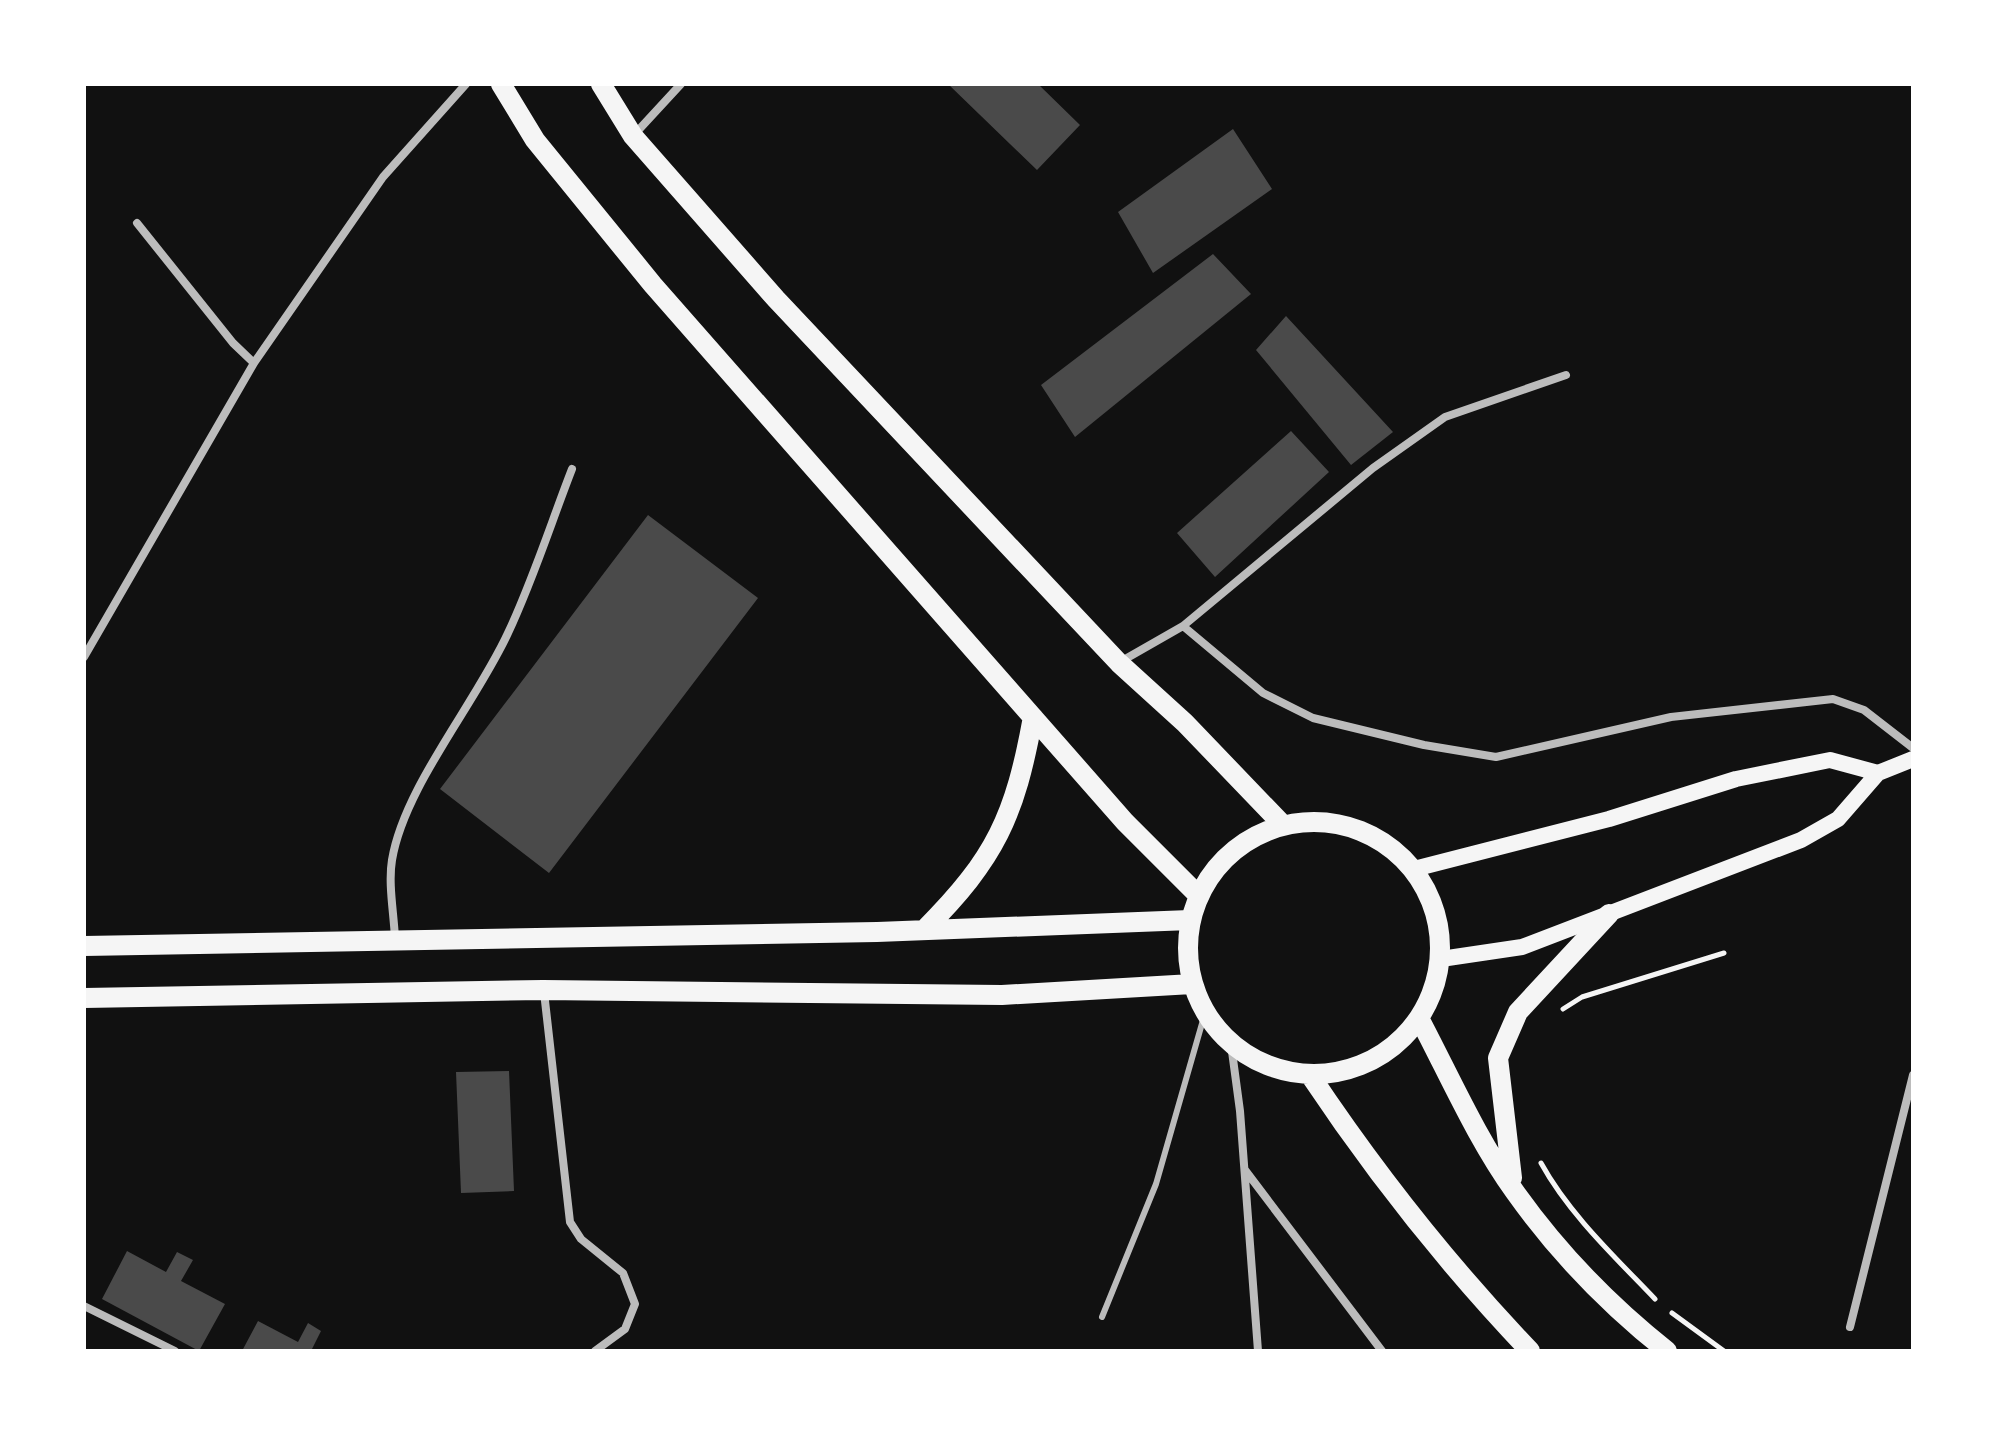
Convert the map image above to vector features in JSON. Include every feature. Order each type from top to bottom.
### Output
[{"type":"main road","points":[[501,84],[535,140],[653,285],[1125,822],[1198,895]]},
{"type":"main road","points":[[601,84],[633,136],[776,299],[1119,663],[1185,723],[1282,824]]},
{"type":"main road","points":[[924,930],[955,900],[997,841],[1021,783],[1033,717]]},
{"type":"main road","points":[[1441,959],[1522,947],[1801,840],[1838,819],[1878,773],[1913,759]]},
{"type":"main road","points":[[1414,869],[1609,819],[1736,779],[1830,760],[1878,773]]},
{"type":"main road","points":[[1320,821],[1357,828],[1388,845],[1414,869],[1430,896],[1439,927],[1441,959],[1438,981],[1420,1020],[1390,1051],[1352,1070],[1310,1075],[1267,1066],[1231,1044],[1205,1013],[1192,984],[1187,952],[1190,920],[1198,895],[1219,864],[1248,839],[1282,824],[1320,821]]},
{"type":"main road","points":[[1514,1190],[1502,1117],[1498,1058],[1518,1012],[1609,914]]},
{"type":"main road","points":[[84,946],[924,930],[1190,920]]},
{"type":"main road","points":[[84,998],[543,990],[1002,995],[1192,984]]},
{"type":"main road","points":[[1420,1020],[1514,1190],[1564,1254],[1637,1328],[1667,1351]]},
{"type":"main road","points":[[1310,1075],[1368,1162],[1452,1268],[1530,1351]]},
{"type":"street","points":[[84,657],[254,363],[383,177],[466,84]]},
{"type":"street","points":[[633,136],[681,84]]},
{"type":"street","points":[[137,223],[233,343],[254,363]]},
{"type":"street","points":[[1119,663],[1183,626],[1373,468],[1445,417],[1566,375]]},
{"type":"street","points":[[395,940],[392,860],[409,811],[423,779],[468,709],[508,633],[572,469]]},
{"type":"street","points":[[1183,626],[1263,693],[1313,718],[1482,755],[1496,757],[1671,717],[1833,699],[1864,710],[1913,748]]},
{"type":"street","points":[[543,990],[570,1222],[581,1239],[623,1273],[635,1304],[625,1329],[595,1351]]},
{"type":"street","points":[[1231,1044],[1258,1351]]},
{"type":"street","points":[[1850,1327],[1913,1075]]},
{"type":"street","points":[[1243,1168],[1382,1351]]},
{"type":"street","points":[[84,1306],[175,1351]]},
{"type":"lane","points":[[1102,1317],[1156,1184],[1205,1013]]},
{"type":"path","points":[[1558,1013],[1582,997],[1724,953]]},
{"type":"path","points":[[1536,1154],[1550,1179],[1599,1240],[1660,1305],[1724,1351]]},
{"type":"building","points":[[948,84],[1038,84],[1080,125],[1037,170]]},
{"type":"building","points":[[1233,129],[1272,189],[1153,273],[1118,212]]},
{"type":"building","points":[[1213,254],[1251,294],[1075,437],[1041,385]]},
{"type":"building","points":[[1286,316],[1393,432],[1351,465],[1256,350]]},
{"type":"building","points":[[1291,431],[1329,472],[1215,577],[1177,533]]},
{"type":"building","points":[[648,515],[758,598],[549,873],[440,789]]},
{"type":"building","points":[[509,1071],[514,1191],[461,1193],[456,1072]]},
{"type":"building","points":[[127,1251],[166,1272],[177,1252],[193,1260],[181,1281],[225,1304],[199,1351],[102,1299]]},
{"type":"building","points":[[258,1321],[298,1342],[308,1323],[321,1331],[311,1351],[242,1351]]}]
